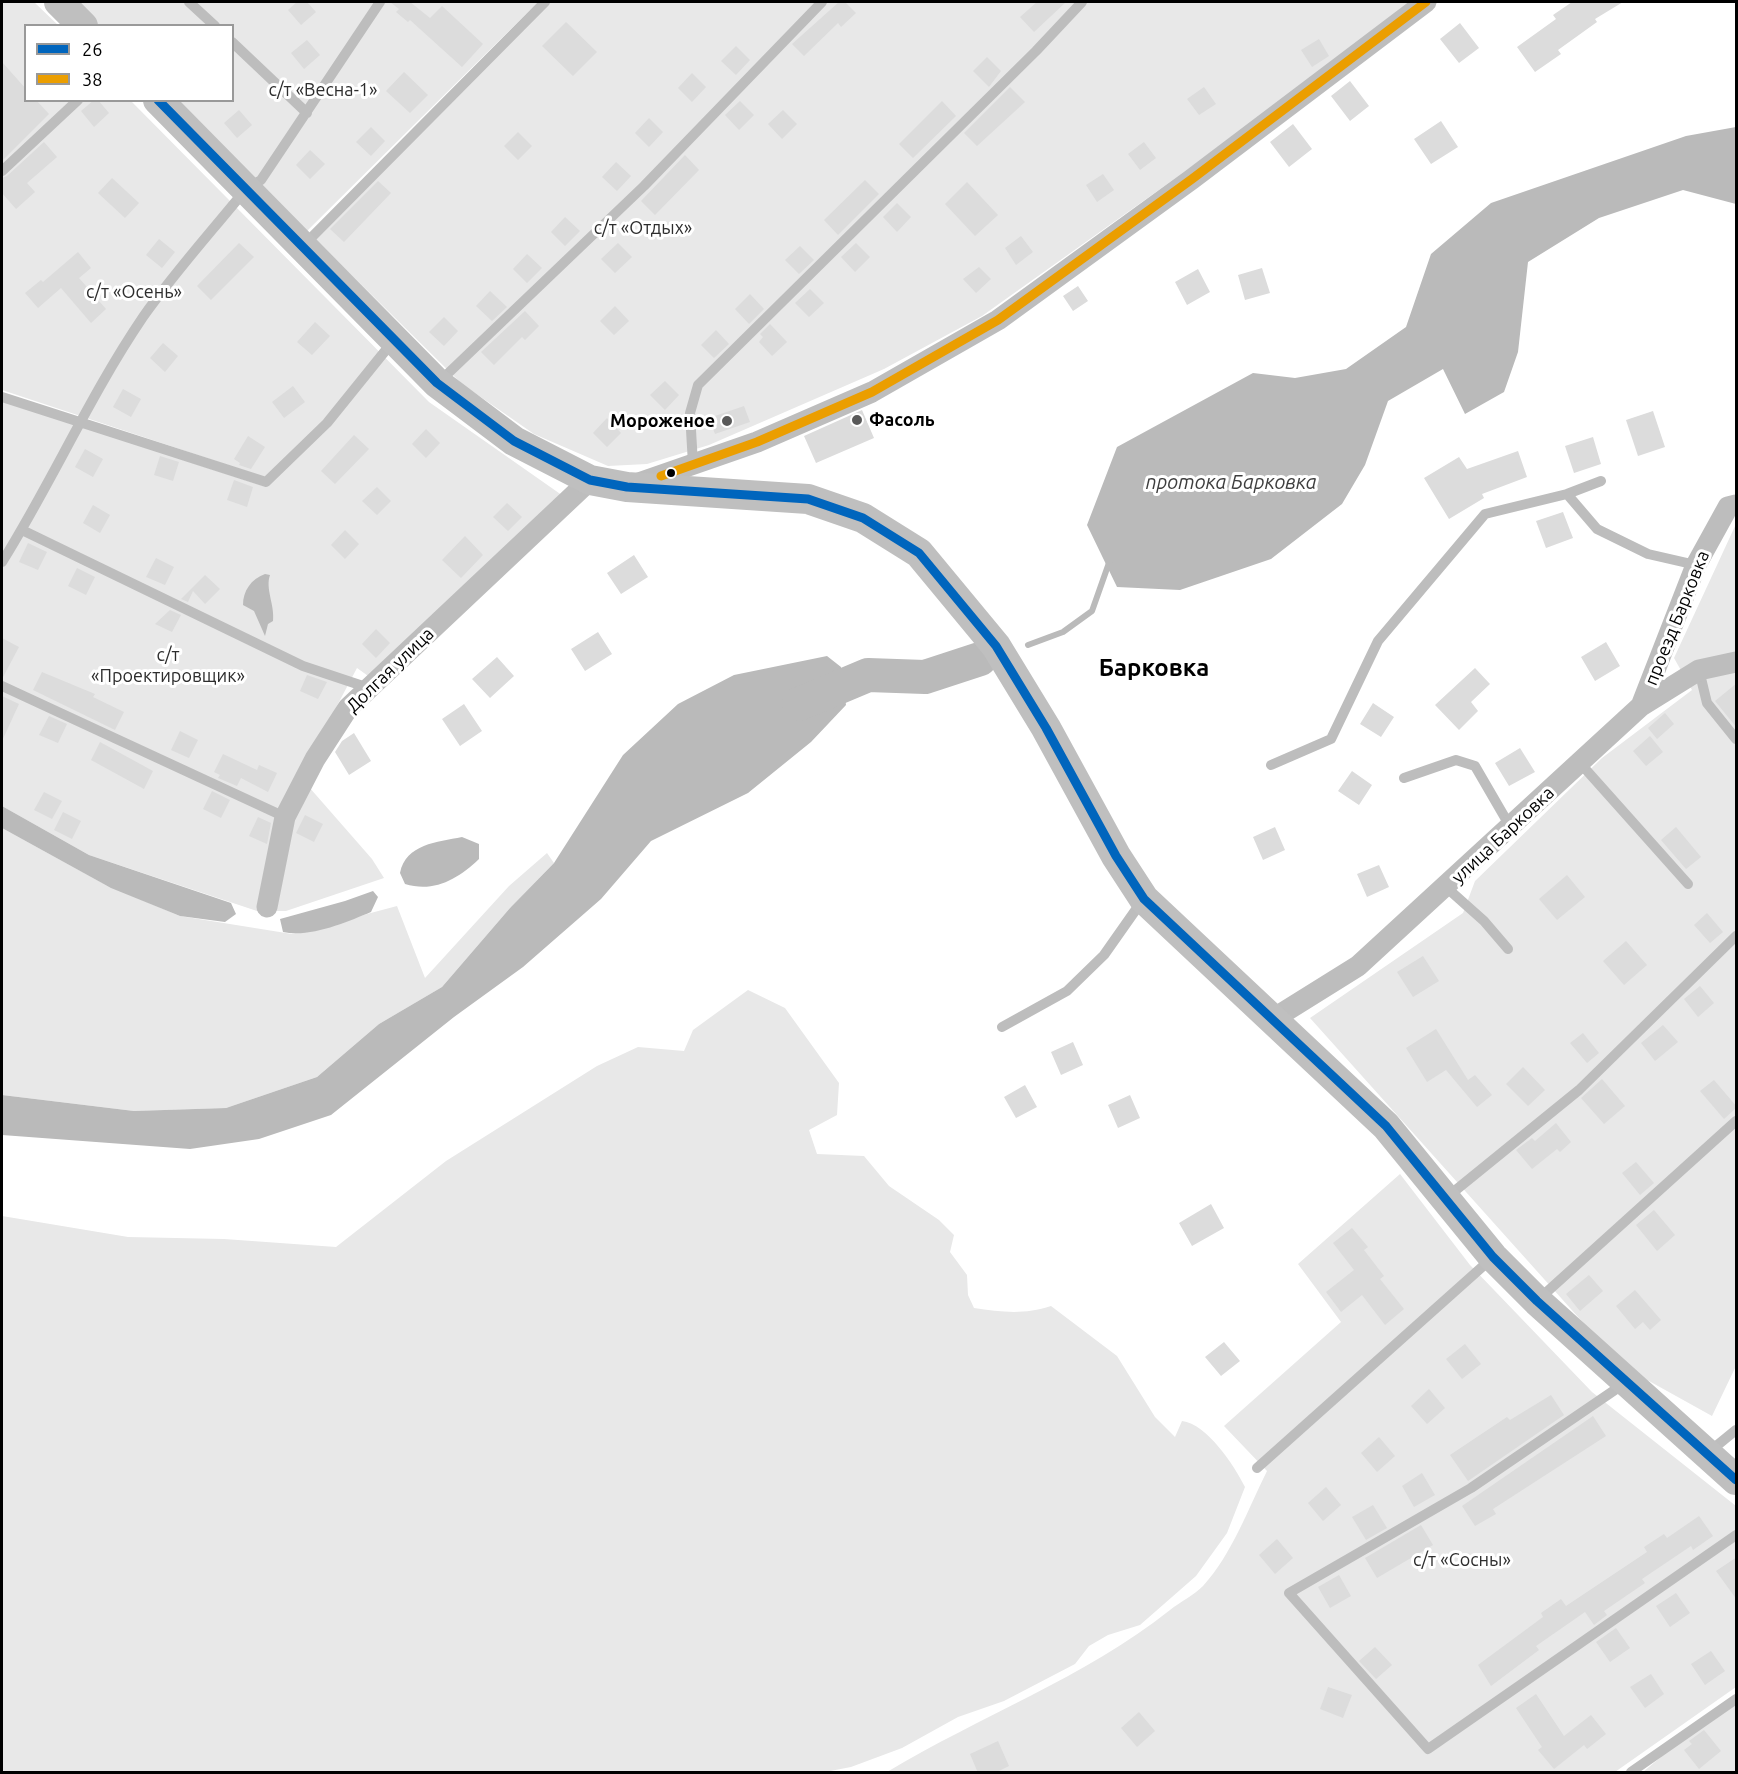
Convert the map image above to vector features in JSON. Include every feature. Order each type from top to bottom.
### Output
[{"type":"main road","points":[[59,2],[81,24]]},
{"type":"main road","points":[[160,102],[437,383],[514,441],[590,480],[627,488],[808,499],[863,518],[919,553],[996,646],[1046,728],[1116,856],[1144,899],[1215,969],[1273,1019],[1386,1126],[1493,1257],[1537,1302],[1726,1469]]},
{"type":"street","points":[[627,488],[757,442],[872,392],[998,320],[1192,179],[1426,2]]},
{"type":"street","name":"Долгая улица","points":[[267,907],[285,816],[315,759],[348,708],[590,480]]},
{"type":"street","name":"проезд Барковка","points":[[1641,706],[1696,566],[1728,507],[1737,505]]},
{"type":"street","name":"улица Барковка","points":[[1273,1019],[1358,966],[1447,888],[1641,706],[1699,670],[1737,662]]},
{"type":"lane","points":[[189,2],[213,24]]},
{"type":"lane","points":[[2,562],[22,530],[79,422],[144,316],[246,189],[261,180],[380,2]]},
{"type":"lane","points":[[303,246],[545,2]]},
{"type":"lane","points":[[437,383],[645,186],[822,2]]},
{"type":"lane","points":[[693,464],[690,413],[698,386],[1036,51],[1082,2]]},
{"type":"lane","points":[[234,44],[307,113]]},
{"type":"lane","points":[[2,171],[76,102]]},
{"type":"lane","points":[[2,397],[266,482],[327,423],[394,340]]},
{"type":"lane","points":[[1271,765],[1331,739],[1378,641],[1485,513],[1567,494],[1601,481]]},
{"type":"lane","points":[[1567,494],[1597,529],[1648,554],[1696,566]]},
{"type":"lane","points":[[22,530],[303,666],[369,688]]},
{"type":"lane","points":[[1699,670],[1707,703],[1737,739]]},
{"type":"lane","points":[[2,686],[285,816]]},
{"type":"lane","points":[[1404,778],[1456,759],[1475,766],[1511,828]]},
{"type":"lane","points":[[1580,763],[1688,884]]},
{"type":"lane","points":[[1447,888],[1484,921],[1508,949]]},
{"type":"lane","points":[[1002,1027],[1067,991],[1104,955],[1144,899]]},
{"type":"lane","points":[[1446,1198],[1579,1090],[1737,936]]},
{"type":"lane","points":[[1537,1302],[1737,1121]]},
{"type":"lane","points":[[1257,1468],[1493,1257]]},
{"type":"lane","points":[[1626,1383],[1471,1488],[1289,1593],[1428,1749],[1737,1535]]},
{"type":"lane","points":[[1726,1469],[1737,1430]]},
{"type":"lane","points":[[1631,1773],[1737,1699]]},
{"type":"green space","points":[[2,2],[34,2],[57,24],[24,24],[24,102],[132,102],[429,402],[566,498],[371,678],[357,668],[297,781],[309,787],[372,859],[384,878],[286,911],[257,911],[89,855],[2,806],[2,401],[266,487],[261,476],[2,390]]},
{"type":"green space","name":"с/т «Весна-1»","points":[[73,2],[538,2],[307,231],[175,102],[234,102],[234,24],[97,24]]},
{"type":"green space","name":"с/т «Отдых»","points":[[550,2],[1411,2],[1191,167],[982,316],[884,369],[709,445],[647,464],[608,466],[534,434],[462,384],[315,239]]},
{"type":"green space","points":[[1736,524],[1736,1366],[1712,1416],[1622,1366],[1310,1018],[1463,913],[1475,881],[1602,758],[1692,690],[1674,658]]},
{"type":"green space","points":[[2,828],[106,885],[180,916],[292,934],[397,906],[425,978],[509,886],[547,853],[554,863],[510,908],[442,987],[379,1024],[317,1077],[226,1108],[134,1111],[2,1095]]},
{"type":"green space","points":[[748,990],[785,1008],[839,1083],[837,1115],[809,1130],[817,1154],[864,1156],[889,1186],[939,1220],[954,1235],[950,1252],[967,1275],[968,1295],[974,1308],[1022,1312],[1051,1306],[1117,1356],[1155,1417],[1175,1437],[1182,1421],[1191,1424],[1210,1437],[1227,1457],[1245,1487],[1227,1533],[1196,1576],[1140,1625],[1108,1635],[1089,1646],[1075,1664],[1004,1701],[958,1717],[902,1748],[851,1767],[825,1772],[2,1772],[2,1216],[128,1237],[224,1239],[336,1247],[446,1161],[597,1066],[638,1047],[684,1051],[693,1030]]},
{"type":"green space","name":"с/т «Сосны»","points":[[1400,1174],[1470,1265],[1592,1392],[1736,1506],[1736,1687],[1615,1772],[887,1772],[1103,1656],[1203,1586],[1231,1546],[1267,1471],[1224,1426],[1341,1322],[1298,1264]]},
{"type":"green space","points":[[1736,1702],[1736,1772],[1643,1772],[1699,1725]]},
{"type":"water","name":"протока Барковка","points":[[1736,127],[1736,204],[1683,190],[1599,218],[1528,262],[1518,352],[1504,392],[1465,414],[1443,369],[1388,401],[1365,465],[1342,504],[1271,559],[1180,590],[1117,587],[1087,525],[1117,447],[1253,373],[1295,378],[1346,369],[1406,327],[1431,254],[1491,203],[1686,136]]},
{"type":"water","points":[[265,574],[270,575],[273,621],[268,624],[265,636],[254,611],[243,605],[244,595],[249,586]]},
{"type":"water","points":[[827,656],[841,667],[846,705],[811,742],[748,793],[651,841],[601,899],[523,967],[454,1017],[331,1115],[259,1139],[190,1149],[2,1135],[2,1095],[134,1111],[226,1108],[317,1077],[379,1024],[442,987],[510,908],[554,863],[623,755],[678,704],[734,675]]},
{"type":"water","points":[[2,806],[89,855],[231,903],[236,914],[225,922],[180,916],[111,888],[2,828]]},
{"type":"water","points":[[462,837],[479,844],[479,859],[463,873],[445,882],[426,887],[405,884],[400,873],[403,863],[416,850]]},
{"type":"water","points":[[373,891],[378,897],[371,912],[316,931],[283,932],[280,919]]},
{"type":"building","points":[[297,2],[307,2],[316,12],[301,25],[288,10]]},
{"type":"building","points":[[390,2],[410,2],[430,18],[442,6],[483,44],[462,67],[410,20],[408,22],[396,12],[399,9]]},
{"type":"building","points":[[839,2],[845,2],[856,13],[841,27],[838,23],[804,56],[792,44]]},
{"type":"building","points":[[1037,2],[1066,2],[1034,32],[1020,17]]},
{"type":"building","points":[[1572,2],[1623,2],[1595,19],[1597,22],[1558,50],[1561,54],[1535,72],[1517,47],[1556,19],[1553,15]]},
{"type":"building","points":[[566,22],[597,52],[573,76],[542,46]]},
{"type":"building","points":[[1460,23],[1479,48],[1459,63],[1440,39]]},
{"type":"building","points":[[1319,39],[1329,56],[1312,67],[1301,50]]},
{"type":"building","points":[[307,40],[320,55],[304,69],[291,53]]},
{"type":"building","points":[[736,46],[750,60],[736,75],[721,61]]},
{"type":"building","points":[[987,57],[1001,71],[989,87],[973,71]]},
{"type":"building","points":[[2,62],[24,87],[24,102],[38,102],[49,114],[2,161]]},
{"type":"building","points":[[404,72],[428,95],[410,113],[386,91]]},
{"type":"building","points":[[692,73],[706,87],[692,102],[678,88]]},
{"type":"building","points":[[1350,81],[1369,106],[1350,121],[1331,96]]},
{"type":"building","points":[[1010,87],[1025,102],[977,146],[964,133]]},
{"type":"building","points":[[1204,87],[1216,104],[1199,115],[1187,99]]},
{"type":"building","points":[[740,101],[754,115],[739,130],[725,115]]},
{"type":"building","points":[[942,101],[956,116],[913,158],[899,144]]},
{"type":"building","points":[[92,102],[100,102],[109,113],[94,127],[81,111]]},
{"type":"building","points":[[239,110],[252,125],[237,138],[224,123]]},
{"type":"building","points":[[783,110],[797,124],[782,139],[768,124]]},
{"type":"building","points":[[649,118],[663,132],[649,147],[635,133]]},
{"type":"building","points":[[1441,121],[1458,147],[1431,164],[1414,139]]},
{"type":"building","points":[[1293,124],[1312,149],[1289,167],[1270,142]]},
{"type":"building","points":[[371,127],[385,141],[371,156],[356,142]]},
{"type":"building","points":[[518,132],[532,146],[518,160],[504,146]]},
{"type":"building","points":[[44,142],[57,157],[27,183],[35,192],[16,209],[2,193],[2,178]]},
{"type":"building","points":[[1144,142],[1156,158],[1140,170],[1128,154]]},
{"type":"building","points":[[310,150],[325,164],[310,179],[296,165]]},
{"type":"building","points":[[685,155],[699,170],[655,215],[641,201]]},
{"type":"building","points":[[616,162],[631,176],[617,191],[602,177]]},
{"type":"building","points":[[1103,174],[1114,190],[1097,202],[1086,185]]},
{"type":"building","points":[[112,178],[139,203],[125,218],[98,193]]},
{"type":"building","points":[[865,180],[879,194],[838,235],[824,220]]},
{"type":"building","points":[[378,181],[391,193],[344,242],[330,229]]},
{"type":"building","points":[[967,182],[998,215],[975,236],[945,204]]},
{"type":"building","points":[[897,203],[911,217],[897,232],[883,217]]},
{"type":"building","points":[[565,217],[580,231],[565,246],[551,232]]},
{"type":"building","points":[[1021,236],[1033,252],[1016,265],[1005,248]]},
{"type":"building","points":[[159,239],[175,252],[162,268],[146,255]]},
{"type":"building","points":[[239,243],[254,257],[211,300],[197,286]]},
{"type":"building","points":[[618,243],[632,257],[615,273],[601,259]]},
{"type":"building","points":[[856,243],[870,257],[855,272],[841,257]]},
{"type":"building","points":[[800,246],[814,260],[799,274],[785,260]]},
{"type":"building","points":[[78,252],[91,268],[79,278],[106,309],[91,323],[61,288],[38,308],[25,293],[41,280],[43,282]]},
{"type":"building","points":[[527,254],[542,268],[527,283],[513,269]]},
{"type":"building","points":[[979,267],[991,279],[976,293],[963,279]]},
{"type":"building","points":[[1262,268],[1270,293],[1245,300],[1238,275]]},
{"type":"building","points":[[1198,269],[1210,292],[1187,305],[1175,282]]},
{"type":"building","points":[[1078,286],[1088,301],[1073,311],[1063,296]]},
{"type":"building","points":[[810,289],[824,303],[809,317],[795,303]]},
{"type":"building","points":[[490,291],[507,307],[492,321],[476,306]]},
{"type":"building","points":[[750,294],[764,309],[749,324],[735,309]]},
{"type":"building","points":[[615,306],[629,321],[614,335],[600,321]]},
{"type":"building","points":[[525,311],[539,326],[525,340],[522,337],[494,365],[481,352]]},
{"type":"building","points":[[444,317],[458,331],[444,346],[429,332]]},
{"type":"building","points":[[315,322],[330,336],[312,355],[297,342]]},
{"type":"building","points":[[770,324],[787,342],[772,356],[759,342],[763,337],[760,334]]},
{"type":"building","points":[[716,330],[729,344],[714,358],[701,345]]},
{"type":"building","points":[[163,343],[178,356],[165,372],[150,358]]},
{"type":"building","points":[[665,381],[679,395],[665,410],[650,395]]},
{"type":"building","points":[[293,386],[305,402],[284,418],[272,402]]},
{"type":"building","points":[[123,389],[141,399],[131,417],[113,407]]},
{"type":"building","points":[[744,406],[750,422],[715,434],[709,418]]},
{"type":"building","points":[[862,410],[874,438],[816,463],[804,436]]},
{"type":"building","points":[[1653,411],[1665,447],[1638,456],[1626,420]]},
{"type":"building","points":[[607,418],[621,433],[607,447],[593,433]]},
{"type":"building","points":[[426,429],[440,443],[426,458],[412,444]]},
{"type":"building","points":[[354,435],[369,449],[335,484],[321,471]]},
{"type":"building","points":[[248,436],[265,447],[251,469],[239,465],[240,463],[234,459]]},
{"type":"building","points":[[1593,437],[1601,464],[1574,473],[1565,446]]},
{"type":"building","points":[[85,449],[103,459],[93,477],[75,467]]},
{"type":"building","points":[[1518,451],[1527,477],[1482,494],[1484,498],[1449,519],[1424,478],[1459,457],[1467,469]]},
{"type":"building","points":[[160,456],[179,462],[173,481],[154,475]]},
{"type":"building","points":[[234,480],[253,487],[247,507],[227,500]]},
{"type":"building","points":[[377,487],[391,501],[377,515],[362,501]]},
{"type":"building","points":[[507,503],[522,517],[508,531],[493,517]]},
{"type":"building","points":[[93,505],[110,515],[100,533],[83,523]]},
{"type":"building","points":[[1563,512],[1573,538],[1546,548],[1536,521]]},
{"type":"building","points":[[345,530],[359,544],[345,559],[331,545]]},
{"type":"building","points":[[465,536],[483,555],[461,578],[442,560]]},
{"type":"building","points":[[28,543],[47,552],[38,570],[19,562]]},
{"type":"building","points":[[634,555],[648,577],[621,594],[607,573]]},
{"type":"building","points":[[156,558],[174,567],[165,585],[146,577]]},
{"type":"building","points":[[77,568],[95,577],[86,595],[68,586]]},
{"type":"building","points":[[205,575],[220,589],[205,604],[193,591],[188,602],[181,599]]},
{"type":"building","points":[[170,610],[181,615],[172,632],[155,624]]},
{"type":"building","points":[[376,629],[390,643],[376,658],[362,644]]},
{"type":"building","points":[[598,632],[612,654],[585,671],[571,649]]},
{"type":"building","points":[[2,638],[19,647],[2,679]]},
{"type":"building","points":[[1606,642],[1620,666],[1595,681],[1581,657]]},
{"type":"building","points":[[497,657],[514,676],[490,698],[472,679]]},
{"type":"building","points":[[1475,668],[1490,684],[1471,702],[1478,711],[1459,730],[1435,705]]},
{"type":"building","points":[[42,672],[95,694],[93,697],[124,712],[115,730],[33,690]]},
{"type":"building","points":[[307,675],[327,682],[318,699],[300,691]]},
{"type":"building","points":[[1737,683],[1737,728],[1715,701]]},
{"type":"building","points":[[2,696],[19,704],[2,741]]},
{"type":"building","points":[[1373,703],[1394,717],[1381,737],[1360,724]]},
{"type":"building","points":[[464,704],[482,731],[460,746],[442,719]]},
{"type":"building","points":[[1665,713],[1674,724],[1657,739],[1648,728]]},
{"type":"building","points":[[49,716],[67,724],[58,743],[39,735]]},
{"type":"building","points":[[180,731],[198,740],[189,758],[171,750]]},
{"type":"building","points":[[354,733],[371,761],[349,775],[335,752],[342,741]]},
{"type":"building","points":[[1650,736],[1663,752],[1646,766],[1633,751]]},
{"type":"building","points":[[100,742],[153,771],[144,789],[91,760]]},
{"type":"building","points":[[1520,748],[1535,772],[1509,786],[1495,763]]},
{"type":"building","points":[[223,754],[257,770],[259,765],[277,773],[268,792],[241,778],[237,786],[218,778],[220,775],[214,772]]},
{"type":"building","points":[[1352,771],[1372,785],[1359,805],[1338,791]]},
{"type":"building","points":[[212,791],[230,800],[221,818],[203,809]]},
{"type":"building","points":[[44,792],[62,801],[52,819],[34,810]]},
{"type":"building","points":[[63,812],[81,821],[72,839],[54,830]]},
{"type":"building","points":[[305,815],[323,824],[314,842],[296,833]]},
{"type":"building","points":[[258,817],[271,823],[267,844],[249,836]]},
{"type":"building","points":[[1275,827],[1285,850],[1263,860],[1253,837]]},
{"type":"building","points":[[1676,827],[1701,857],[1686,869],[1661,840]]},
{"type":"building","points":[[1379,865],[1389,887],[1367,897],[1357,874]]},
{"type":"building","points":[[1567,875],[1585,897],[1557,920],[1539,899]]},
{"type":"building","points":[[1707,913],[1723,932],[1710,943],[1694,925]]},
{"type":"building","points":[[1626,941],[1647,965],[1624,985],[1603,961]]},
{"type":"building","points":[[1423,956],[1439,981],[1413,997],[1397,972]]},
{"type":"building","points":[[1700,986],[1714,1003],[1698,1017],[1684,999]]},
{"type":"building","points":[[1663,1025],[1678,1042],[1655,1061],[1641,1043]]},
{"type":"building","points":[[1436,1029],[1468,1080],[1475,1075],[1492,1095],[1477,1107],[1446,1070],[1427,1082],[1406,1048]]},
{"type":"building","points":[[1583,1033],[1599,1053],[1587,1063],[1570,1043]]},
{"type":"building","points":[[1073,1042],[1083,1065],[1061,1075],[1051,1052]]},
{"type":"building","points":[[1523,1067],[1545,1090],[1528,1106],[1506,1084]]},
{"type":"building","points":[[1602,1079],[1625,1106],[1604,1124],[1581,1098]]},
{"type":"building","points":[[1714,1080],[1737,1107],[1724,1119],[1700,1091]]},
{"type":"building","points":[[1025,1085],[1037,1107],[1016,1118],[1004,1097]]},
{"type":"building","points":[[1130,1095],[1140,1118],[1118,1128],[1108,1105]]},
{"type":"building","points":[[1556,1123],[1571,1142],[1560,1152],[1557,1149],[1532,1169],[1516,1150],[1532,1138],[1535,1141]]},
{"type":"building","points":[[1636,1162],[1654,1183],[1640,1195],[1622,1173]]},
{"type":"building","points":[[1211,1204],[1224,1228],[1192,1246],[1179,1223]]},
{"type":"building","points":[[1654,1210],[1675,1235],[1657,1251],[1636,1225]]},
{"type":"building","points":[[1352,1228],[1368,1247],[1364,1250],[1384,1276],[1380,1279],[1404,1309],[1385,1325],[1362,1295],[1341,1312],[1326,1292],[1354,1270],[1333,1243]]},
{"type":"building","points":[[1589,1275],[1603,1291],[1580,1311],[1566,1294]]},
{"type":"building","points":[[1635,1290],[1661,1320],[1650,1330],[1643,1322],[1635,1329],[1616,1306]]},
{"type":"building","points":[[1224,1342],[1240,1361],[1221,1376],[1205,1357]]},
{"type":"building","points":[[1465,1344],[1481,1364],[1462,1379],[1446,1359]]},
{"type":"building","points":[[1429,1389],[1445,1408],[1427,1424],[1411,1406]]},
{"type":"building","points":[[1551,1395],[1564,1415],[1468,1481],[1450,1455],[1507,1417],[1510,1420]]},
{"type":"building","points":[[1593,1416],[1606,1436],[1493,1509],[1496,1514],[1475,1526],[1462,1506]]},
{"type":"building","points":[[1379,1437],[1395,1456],[1377,1472],[1361,1453]]},
{"type":"building","points":[[1422,1473],[1435,1495],[1414,1507],[1402,1486]]},
{"type":"building","points":[[1326,1487],[1341,1505],[1323,1521],[1308,1503]]},
{"type":"building","points":[[1373,1505],[1387,1528],[1366,1540],[1352,1517]]},
{"type":"building","points":[[1699,1516],[1713,1536],[1693,1550],[1691,1546],[1642,1579],[1645,1583],[1604,1611],[1607,1615],[1594,1625],[1585,1612],[1536,1646],[1539,1650],[1491,1686],[1478,1665],[1543,1617],[1541,1613],[1561,1599],[1566,1606],[1647,1552],[1644,1547],[1664,1534],[1667,1538]]},
{"type":"building","points":[[1421,1525],[1433,1545],[1377,1578],[1365,1558]]},
{"type":"building","points":[[1277,1539],[1293,1558],[1275,1574],[1259,1555]]},
{"type":"building","points":[[1737,1557],[1737,1600],[1716,1571]]},
{"type":"building","points":[[1339,1575],[1351,1596],[1330,1608],[1318,1587]]},
{"type":"building","points":[[1676,1593],[1690,1613],[1670,1627],[1656,1606]]},
{"type":"building","points":[[1616,1628],[1630,1648],[1610,1662],[1596,1642]]},
{"type":"building","points":[[1375,1647],[1392,1665],[1376,1679],[1359,1661]]},
{"type":"building","points":[[1711,1651],[1725,1671],[1705,1685],[1691,1664]]},
{"type":"building","points":[[1651,1674],[1664,1694],[1645,1708],[1630,1687]]},
{"type":"building","points":[[1328,1687],[1352,1695],[1343,1718],[1320,1709]]},
{"type":"building","points":[[1536,1694],[1564,1736],[1591,1715],[1606,1734],[1587,1749],[1584,1745],[1554,1769],[1538,1750],[1542,1747],[1516,1708]]},
{"type":"building","points":[[1139,1712],[1155,1731],[1137,1747],[1121,1728]]},
{"type":"building","points":[[1704,1730],[1721,1751],[1699,1769],[1684,1750],[1692,1744],[1689,1741]]},
{"type":"building","points":[[998,1741],[1009,1766],[995,1773],[978,1773],[970,1754]]},
{"type":"waterway","points":[[1028,645],[1063,632],[1092,611],[1110,560]]},
{"type":"waterway","points":[[799,704],[868,675],[925,677],[980,659]]},
{"type":"transit line","name":"38","points":[[661,476],[757,442],[872,392],[998,320],[1192,179],[1426,2]]},
{"type":"transit line","name":"26","points":[[160,102],[437,383],[514,441],[590,480],[627,487],[808,499],[863,518],[919,553],[996,646],[1046,728],[1116,856],[1144,899],[1386,1126],[1493,1257],[1537,1301],[1736,1480]]},
{"type":"place","name":"Фасоль","points":[[857,420]]},
{"type":"place","name":"Мороженое","points":[[727,421]]},
{"type":"district","name":"Барковка","points":[[1154,668]]},
{"type":"park label","name":"с/т «Осень»","points":[[134,292]]},
{"type":"park label","name":"с/т «Проектировщик»","points":[[168,665]]}]
